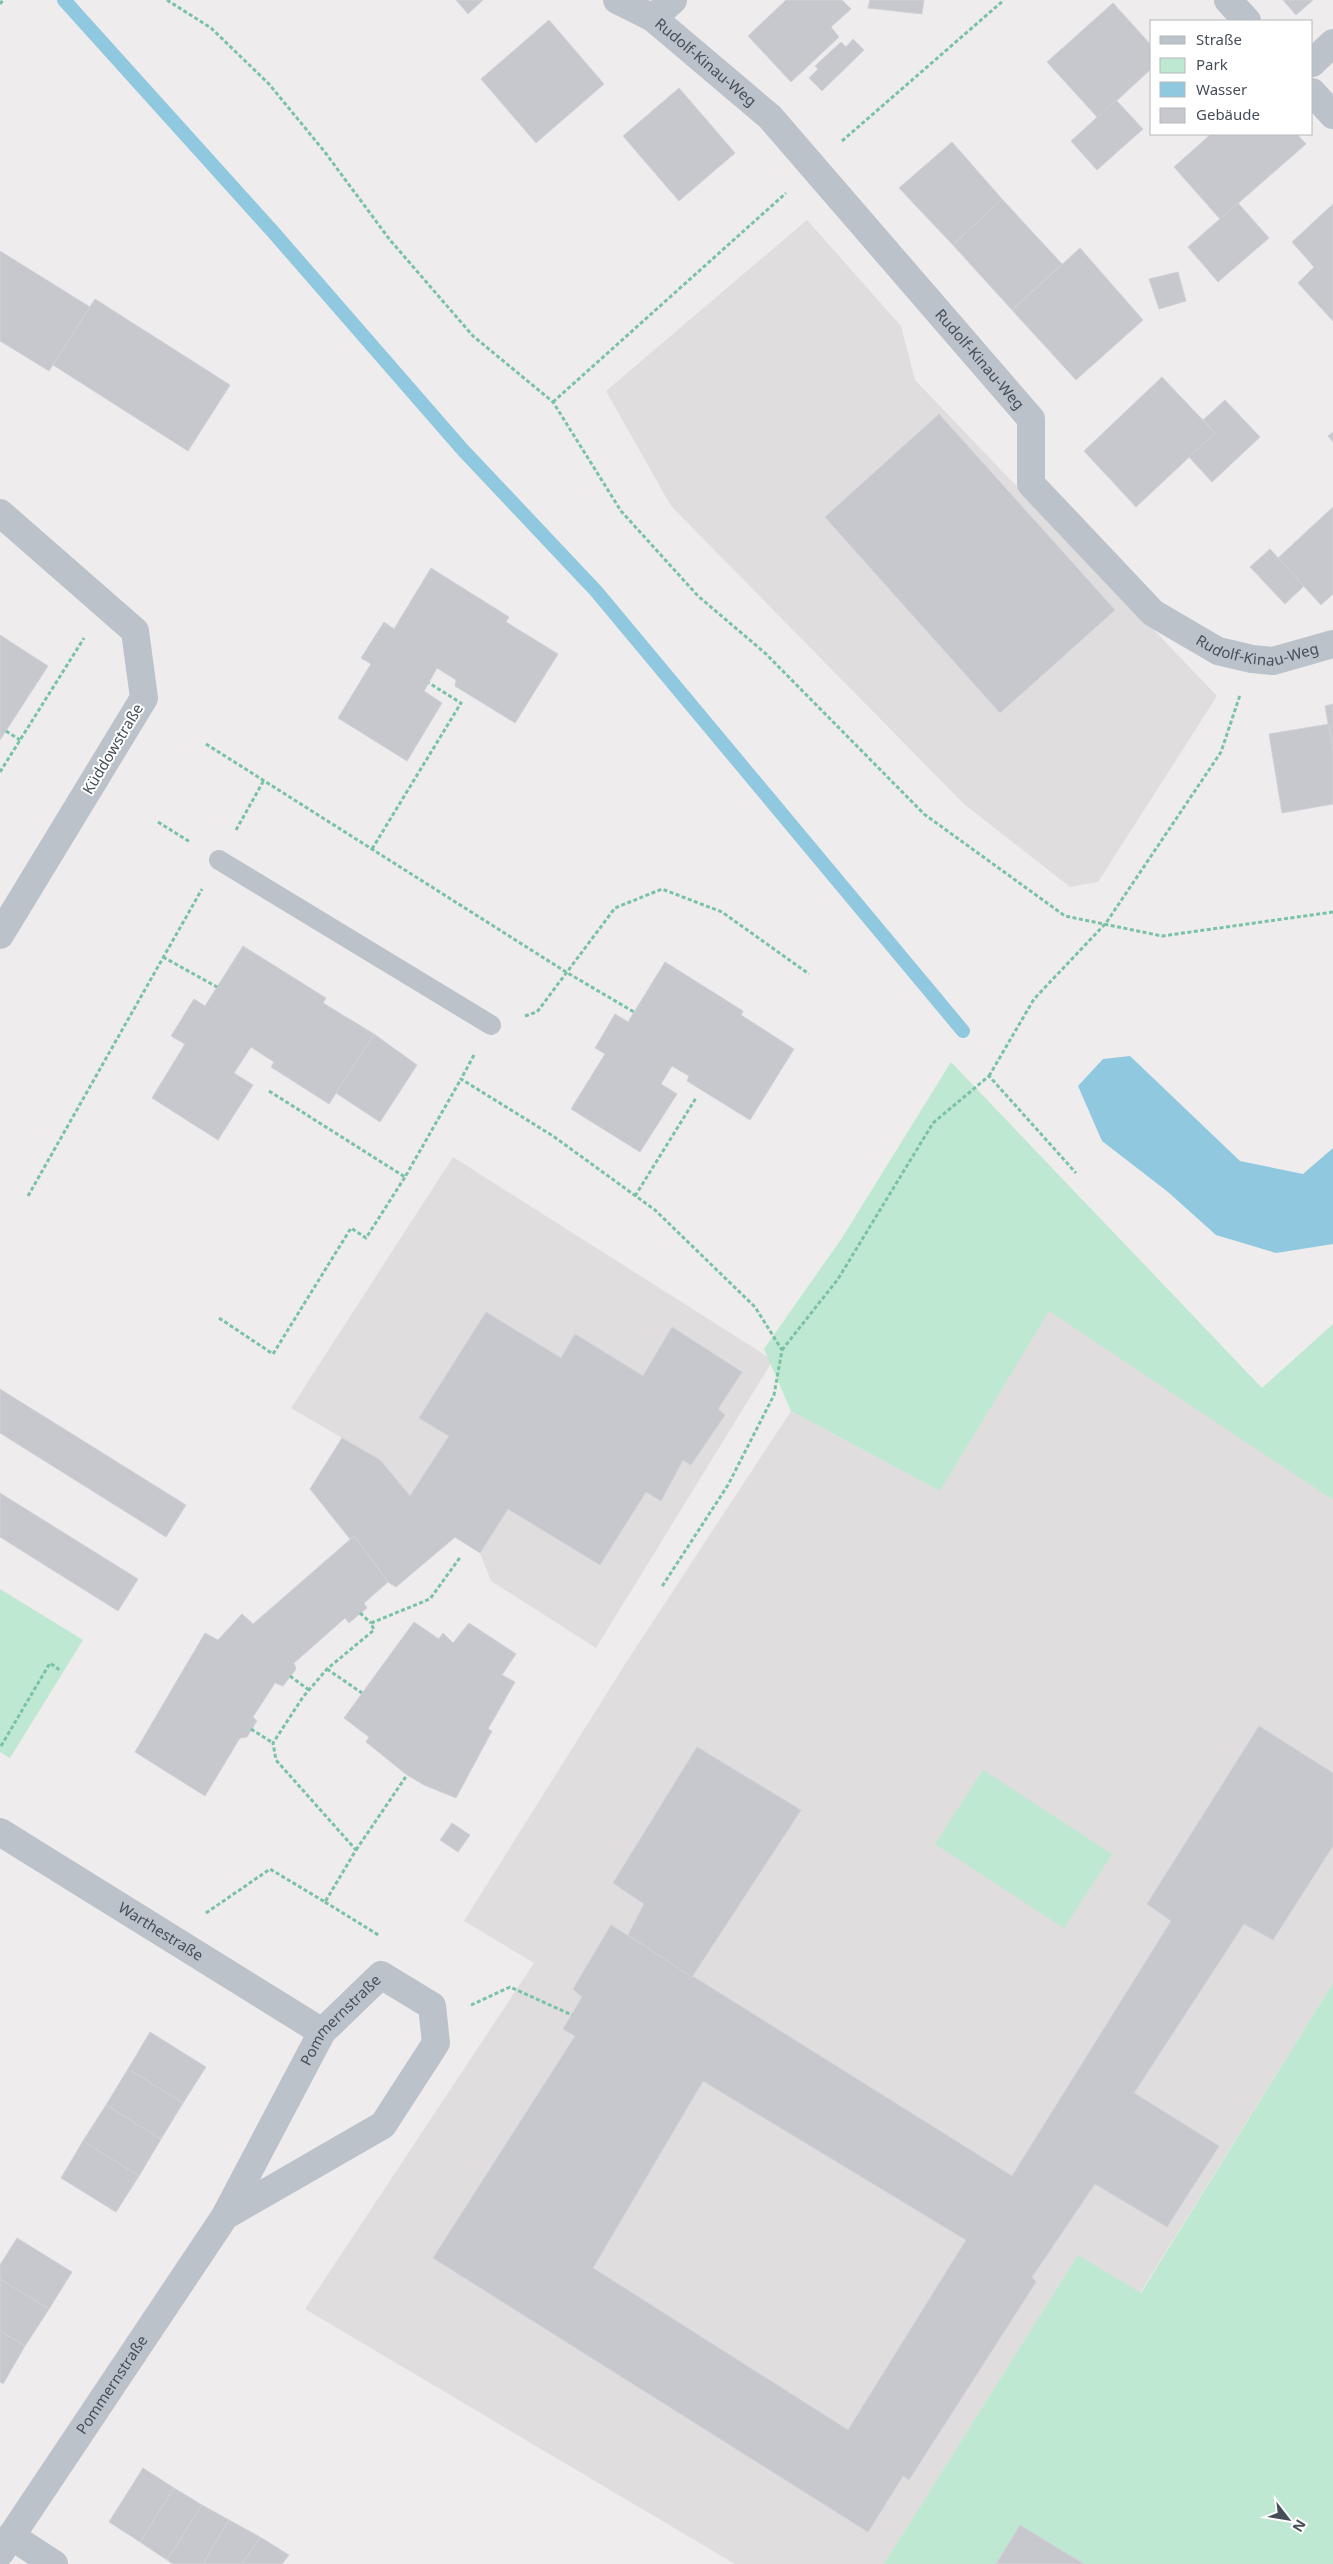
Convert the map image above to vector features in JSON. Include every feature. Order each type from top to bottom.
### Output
[{"type":"street","name":"Rudolf-Kinau-Weg","points":[[617,0],[663,9],[770,117],[1030,419],[1031,484],[1153,613],[1218,651],[1252,659],[1273,661],[1333,644]]},
{"type":"street","points":[[1228,0],[1246,20]]},
{"type":"street","points":[[1313,62],[1333,44]]},
{"type":"street","points":[[1313,93],[1333,115]]},
{"type":"street","name":"Küddowstraße","points":[[0,513],[135,631],[144,698],[0,934]]},
{"type":"street","name":"Warthestraße","points":[[0,1832],[322,2032]]},
{"type":"street","name":"Pommernstraße","points":[[6,2544],[225,2216],[322,2032],[381,1975],[432,2006],[436,2043],[383,2125],[225,2216]]},
{"type":"street","points":[[6,2544],[54,2564]]},
{"type":"lane","points":[[218,860],[491,1025]]},
{"type":"path","points":[[0,4],[3,0]]},
{"type":"path","points":[[167,0],[212,28],[269,84],[324,151],[390,240],[473,336],[553,402],[621,512],[698,596],[765,654],[924,814],[1065,916],[1162,936],[1333,912]]},
{"type":"path","points":[[553,402],[813,167],[1004,0]]},
{"type":"path","points":[[0,772],[88,632],[96,595]]},
{"type":"path","points":[[661,1588],[728,1485],[770,1403],[774,1395],[782,1350],[838,1279],[933,1123],[989,1076],[1034,999],[1106,923],[1221,752],[1252,659]]},
{"type":"path","points":[[372,849],[461,703],[428,683]]},
{"type":"path","points":[[6,730],[20,740]]},
{"type":"path","points":[[206,744],[566,972],[634,1012]]},
{"type":"path","points":[[28,1196],[264,780]]},
{"type":"path","points":[[219,1318],[273,1354],[351,1228],[366,1238],[404,1177],[491,1025],[537,1012],[615,908],[662,889],[722,912],[809,974]]},
{"type":"path","points":[[164,957],[217,987]]},
{"type":"path","points":[[989,1076],[1076,1173]]},
{"type":"path","points":[[461,1079],[553,1136],[655,1210],[755,1307],[782,1350]]},
{"type":"path","points":[[268,1091],[404,1177]]},
{"type":"path","points":[[635,1196],[696,1098]]},
{"type":"path","points":[[371,1623],[430,1599],[461,1556]]},
{"type":"path","points":[[356,1850],[276,1760],[273,1743],[308,1690],[327,1669],[374,1630],[371,1623],[360,1613]]},
{"type":"path","points":[[0,1746],[50,1664],[61,1671]]},
{"type":"path","points":[[327,1669],[362,1693]]},
{"type":"path","points":[[290,1676],[308,1690]]},
{"type":"path","points":[[251,1729],[273,1743]]},
{"type":"path","points":[[324,1902],[406,1775]]},
{"type":"path","points":[[170,1938],[270,1868],[382,1937]]},
{"type":"path","points":[[434,2021],[510,1987],[572,2015]]},
{"type":"shaded area","points":[[807,220],[901,326],[915,380],[1217,696],[1098,882],[1070,887],[964,804],[671,506],[606,391]]},
{"type":"shaded area","points":[[453,1157],[773,1360],[596,1648],[491,1581],[480,1553],[455,1538],[396,1587],[388,1582],[354,1536],[350,1539],[310,1489],[342,1438],[291,1408]]},
{"type":"shaded area","points":[[1049,1310],[1333,1500],[1333,1983],[1140,2293],[1078,2255],[884,2564],[735,2564],[305,2309],[534,1963],[464,1921],[627,1661],[791,1411],[940,1491]]},
{"type":"green space","points":[[951,1062],[1262,1388],[1333,1324],[1333,1500],[1049,1311],[940,1491],[791,1411],[764,1349],[842,1238]]},
{"type":"green space","points":[[0,1589],[83,1640],[10,1758],[0,1752]]},
{"type":"green space","points":[[983,1770],[1112,1854],[1064,1928],[935,1844]]},
{"type":"green space","points":[[1333,1983],[1333,2564],[884,2564],[1078,2255],[1141,2293]]},
{"type":"water","points":[[1130,1056],[1240,1161],[1303,1174],[1333,1148],[1333,1244],[1276,1253],[1216,1235],[1168,1192],[1102,1141],[1078,1086],[1103,1059]]},
{"type":"building","points":[[456,0],[483,0],[468,14]]},
{"type":"building","points":[[786,0],[842,0],[851,9],[831,27],[839,37],[791,82],[748,36]]},
{"type":"building","points":[[870,0],[924,0],[922,14],[868,8]]},
{"type":"building","points":[[1283,0],[1313,0],[1296,15]]},
{"type":"building","points":[[1113,3],[1150,44],[1150,70],[1098,118],[1047,62]]},
{"type":"building","points":[[549,20],[604,84],[536,143],[481,79]]},
{"type":"building","points":[[853,39],[864,50],[822,91],[809,78],[818,69],[815,66],[841,42],[846,47]]},
{"type":"building","points":[[679,88],[735,153],[679,201],[623,136]]},
{"type":"building","points":[[1116,100],[1143,129],[1097,170],[1071,141]]},
{"type":"building","points":[[1210,135],[1298,135],[1306,144],[1220,219],[1174,167]]},
{"type":"building","points":[[952,142],[1002,199],[953,245],[899,188]]},
{"type":"building","points":[[1002,199],[1062,264],[1012,310],[953,245]]},
{"type":"building","points":[[1238,203],[1269,238],[1218,282],[1188,247]]},
{"type":"building","points":[[1333,204],[1333,321],[1298,283],[1314,267],[1292,242]]},
{"type":"building","points":[[1080,248],[1143,320],[1076,380],[1012,310]]},
{"type":"building","points":[[0,251],[90,307],[49,371],[0,341]]},
{"type":"building","points":[[1178,272],[1186,301],[1159,309],[1149,279]]},
{"type":"building","points":[[95,299],[230,385],[188,451],[53,365]]},
{"type":"building","points":[[1162,377],[1215,433],[1136,507],[1084,451]]},
{"type":"building","points":[[1225,400],[1260,437],[1212,482],[1189,457],[1215,433],[1203,420]]},
{"type":"building","points":[[939,414],[1115,610],[1000,713],[825,517]]},
{"type":"building","points":[[1333,432],[1333,442],[1328,436]]},
{"type":"building","points":[[1333,507],[1333,594],[1321,605],[1278,558]]},
{"type":"building","points":[[1270,549],[1304,586],[1285,604],[1250,567]]},
{"type":"building","points":[[431,568],[509,617],[506,622],[558,654],[515,723],[455,686],[456,680],[437,668],[424,691],[442,703],[407,761],[338,718],[371,664],[361,658],[384,622],[394,629]]},
{"type":"building","points":[[0,635],[48,666],[0,740]]},
{"type":"building","points":[[1333,704],[1333,752],[1325,706]]},
{"type":"building","points":[[1329,724],[1333,752],[1333,804],[1282,813],[1269,734]]},
{"type":"building","points":[[243,946],[326,998],[323,1003],[374,1034],[329,1104],[271,1067],[274,1062],[251,1047],[234,1073],[253,1085],[218,1140],[152,1098],[185,1044],[171,1036],[194,999],[205,1006]]},
{"type":"building","points":[[665,962],[743,1011],[741,1015],[794,1049],[750,1120],[687,1081],[689,1076],[672,1066],[661,1084],[677,1094],[640,1152],[571,1109],[605,1054],[595,1048],[615,1014],[628,1022]]},
{"type":"building","points":[[374,1034],[417,1065],[380,1122],[336,1093]]},
{"type":"building","points":[[486,1312],[561,1358],[575,1334],[643,1376],[672,1327],[742,1372],[718,1409],[725,1415],[691,1465],[683,1460],[661,1501],[646,1492],[600,1565],[508,1509],[480,1553],[455,1537],[396,1587],[388,1582],[354,1536],[350,1539],[310,1489],[342,1438],[380,1460],[410,1496],[449,1436],[419,1418]]},
{"type":"building","points":[[0,1389],[186,1505],[166,1537],[0,1433]]},
{"type":"building","points":[[0,1493],[138,1579],[118,1611],[0,1537]]},
{"type":"building","points":[[354,1536],[388,1582],[364,1603],[367,1608],[349,1623],[345,1618],[294,1663],[296,1669],[283,1686],[275,1683],[253,1717],[257,1721],[247,1737],[240,1738],[205,1796],[135,1752],[205,1633],[218,1640],[242,1614],[253,1624]]},
{"type":"building","points":[[414,1622],[439,1639],[443,1633],[453,1643],[469,1623],[516,1654],[502,1675],[515,1682],[488,1729],[492,1731],[456,1798],[424,1785],[407,1775],[366,1742],[369,1737],[344,1718]]},
{"type":"building","points":[[1259,1726],[1333,1773],[1333,1846],[1273,1940],[1244,1924],[1134,2093],[1219,2146],[1167,2227],[1095,2184],[1032,2277],[1036,2282],[909,2480],[903,2476],[868,2532],[433,2258],[575,2036],[563,2029],[582,1997],[573,1989],[611,1925],[1012,2176],[1171,1921],[1147,1904]],"holes":[[[703,2081],[966,2240],[848,2430],[593,2268]]]},
{"type":"building","points":[[697,1747],[801,1810],[692,1977],[628,1935],[644,1904],[613,1883]]},
{"type":"building","points":[[452,1823],[470,1835],[458,1852],[440,1840]]},
{"type":"building","points":[[150,2032],[206,2067],[183,2103],[128,2069]]},
{"type":"building","points":[[128,2069],[183,2103],[161,2139],[106,2105]]},
{"type":"building","points":[[106,2105],[161,2139],[139,2176],[83,2141]]},
{"type":"building","points":[[83,2141],[139,2176],[116,2212],[61,2178]]},
{"type":"building","points":[[17,2238],[72,2272],[49,2309],[0,2279],[0,2265]]},
{"type":"building","points":[[0,2279],[49,2309],[25,2346],[0,2331]]},
{"type":"building","points":[[0,2331],[25,2346],[3,2384],[0,2382]]},
{"type":"building","points":[[143,2468],[174,2488],[140,2542],[109,2522]]},
{"type":"building","points":[[174,2488],[202,2505],[167,2560],[140,2542]]},
{"type":"building","points":[[202,2505],[229,2520],[203,2564],[173,2564],[167,2560]]},
{"type":"building","points":[[229,2520],[260,2537],[242,2564],[203,2564]]},
{"type":"building","points":[[1020,2525],[1084,2564],[996,2564]]},
{"type":"building","points":[[260,2537],[289,2555],[282,2564],[242,2564]]},
{"type":"waterway","points":[[64,0],[274,233],[462,449],[596,591],[963,1031]]}]
